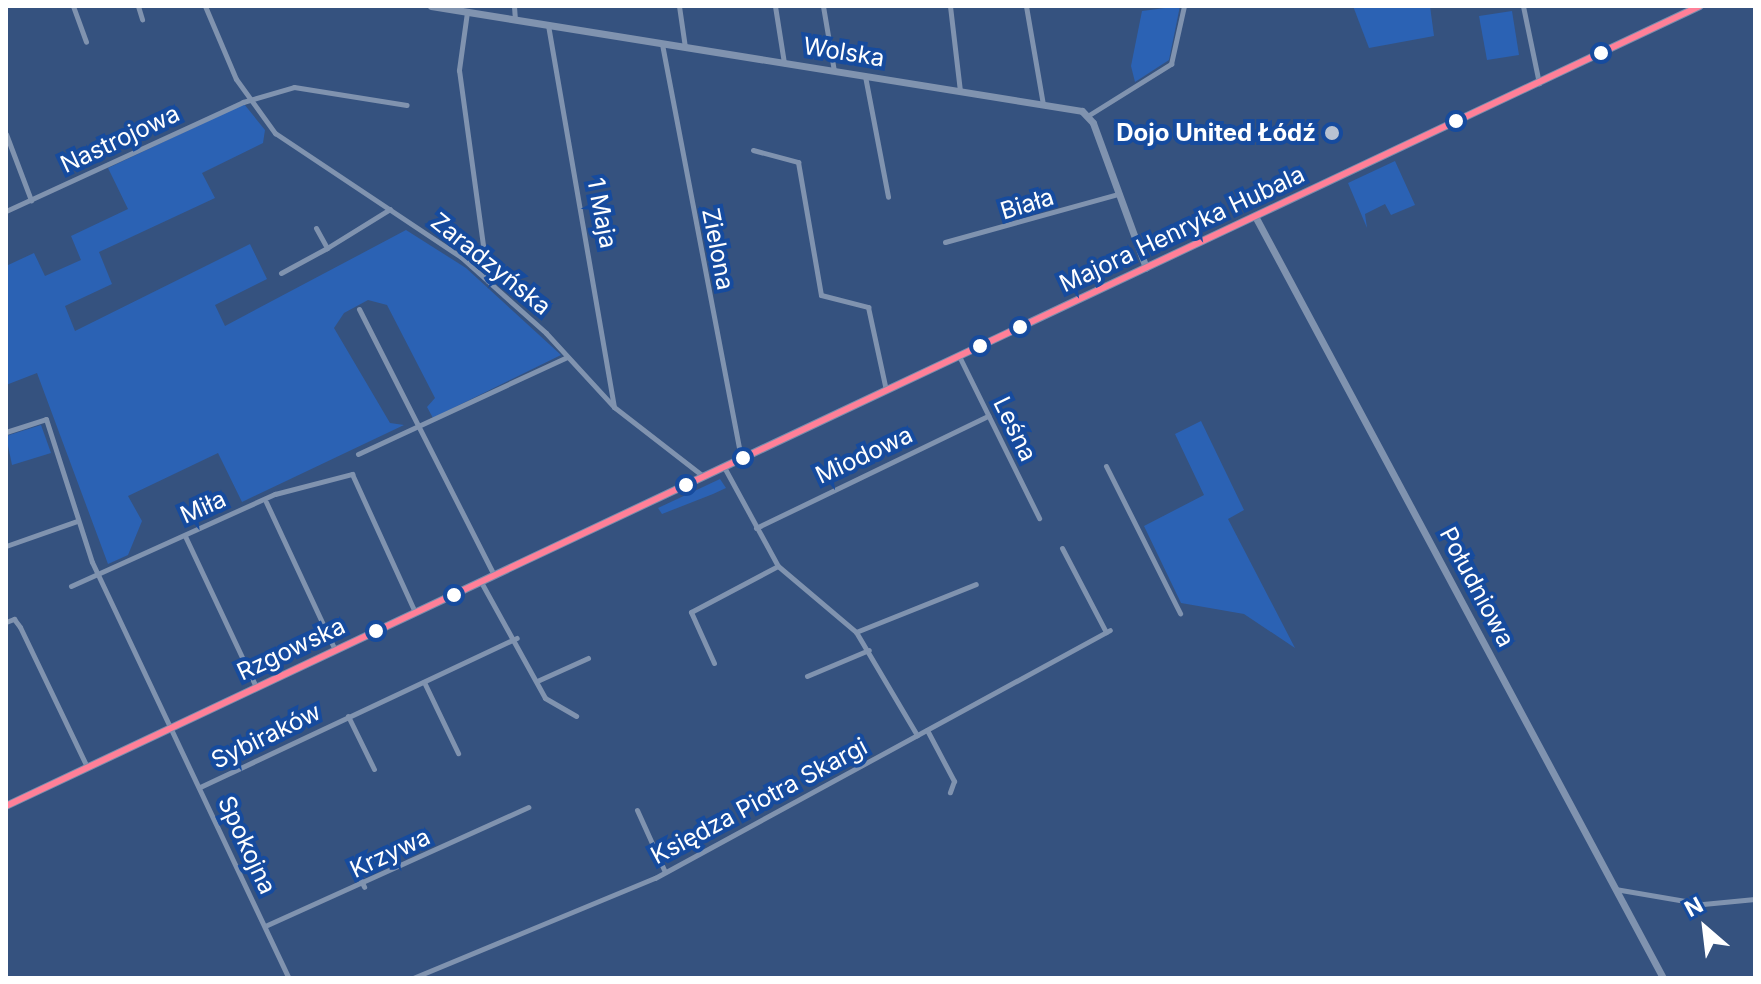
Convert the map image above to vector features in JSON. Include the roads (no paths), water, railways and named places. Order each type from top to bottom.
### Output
[{"type":"main road","name":"Majora Henryka Hubala","points":[[724,467],[1700,6]]},
{"type":"main road","name":"Rzgowska","points":[[6,805],[724,467]]},
{"type":"street","points":[[73,6],[86,42]]},
{"type":"street","points":[[138,6],[142,19]]},
{"type":"street","name":"Zaradzyńska","points":[[205,6],[249,99],[305,158],[390,209],[488,282],[614,407],[694,463],[703,477]]},
{"type":"street","name":"Wolska","points":[[431,6],[1043,104],[1089,115]]},
{"type":"street","points":[[514,6],[515,20]]},
{"type":"street","points":[[679,6],[685,48]]},
{"type":"street","points":[[775,6],[784,63]]},
{"type":"street","points":[[823,6],[834,71]]},
{"type":"street","points":[[950,6],[960,91]]},
{"type":"street","points":[[1026,6],[1043,104]]},
{"type":"street","points":[[1146,268],[1089,115],[1165,71],[1184,6]]},
{"type":"street","points":[[1523,6],[1539,83]]},
{"type":"street","points":[[467,12],[459,70],[488,282]]},
{"type":"street","name":"1 Maja","points":[[548,25],[614,407]]},
{"type":"street","name":"Zielona","points":[[662,44],[741,459]]},
{"type":"street","points":[[865,76],[888,197]]},
{"type":"street","name":"Nastrojowa","points":[[6,211],[249,99],[303,87],[407,105]]},
{"type":"street","points":[[6,134],[31,200]]},
{"type":"street","points":[[753,150],[786,153],[798,162],[823,300],[868,307],[887,391]]},
{"type":"street","name":"Biała","points":[[945,242],[1118,194]]},
{"type":"street","points":[[281,273],[390,209]]},
{"type":"street","name":"Południowa","points":[[1255,216],[1663,978]]},
{"type":"street","points":[[316,228],[327,248]]},
{"type":"street","points":[[359,309],[422,426],[494,576]]},
{"type":"street","name":"Leśna","points":[[959,356],[1039,518]]},
{"type":"street","points":[[358,454],[567,357]]},
{"type":"street","name":"Miodowa","points":[[756,528],[988,416]]},
{"type":"street","name":"Spokojna","points":[[6,432],[46,419],[77,521],[98,573],[289,978]]},
{"type":"street","points":[[1106,466],[1180,613]]},
{"type":"street","points":[[724,467],[778,566],[856,632],[917,735]]},
{"type":"street","name":"Miła","points":[[71,586],[306,482],[352,474],[415,613]]},
{"type":"street","points":[[266,502],[336,651]]},
{"type":"street","points":[[6,546],[77,521]]},
{"type":"street","points":[[185,536],[256,688]]},
{"type":"street","name":"Księdza Piotra Skargi","points":[[413,978],[665,872],[1108,631],[1062,548]]},
{"type":"street","points":[[714,663],[691,612],[778,566]]},
{"type":"street","points":[[481,582],[517,638],[545,698],[576,716]]},
{"type":"street","points":[[856,632],[976,584]]},
{"type":"street","points":[[6,622],[14,619],[20,627],[88,768]]},
{"type":"street","name":"Sybiraków","points":[[200,787],[517,638]]},
{"type":"street","points":[[807,676],[869,650]]},
{"type":"street","points":[[537,681],[588,658]]},
{"type":"street","points":[[424,682],[458,753]]},
{"type":"street","name":"Sybiraków","points":[[348,716],[374,769]]},
{"type":"street","points":[[927,730],[954,781],[950,792]]},
{"type":"street","name":"Krzywa","points":[[265,926],[364,887],[528,807]]},
{"type":"street","points":[[637,810],[665,872]]},
{"type":"street","points":[[351,861],[364,887]]},
{"type":"street","points":[[1615,889],[1703,904],[1755,899]]},
{"type":"place","name":"Dojo United Łódź","points":[[1332,133]]}]
